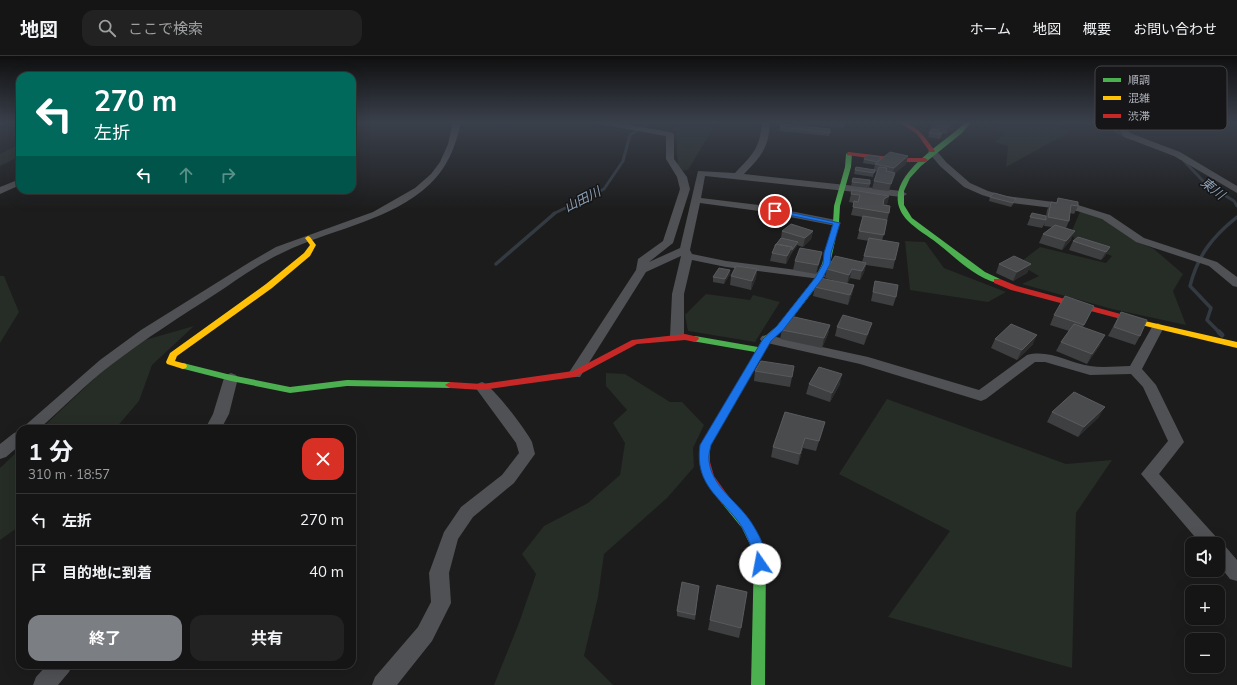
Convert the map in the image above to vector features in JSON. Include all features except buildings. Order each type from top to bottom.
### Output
[{"type":"street","points":[[34,425],[105,363],[146,333],[254,264],[280,249],[377,214],[418,190],[434,176],[444,162],[449,151]]},
{"type":"street","points":[[575,374],[642,270],[644,259],[668,243],[685,189],[682,177],[670,159],[670,151]]},
{"type":"street","points":[[737,176],[759,151]]},
{"type":"street","points":[[932,151],[925,160],[915,167],[904,184],[900,201],[902,209],[910,220],[982,274],[1014,288],[1158,327],[1237,345]]},
{"type":"street","points":[[932,151],[943,164],[967,186],[1005,199],[1060,205],[1106,217],[1140,240],[1213,264],[1237,283]]},
{"type":"street","points":[[1170,151],[1199,166],[1237,190]]},
{"type":"street","points":[[758,685],[760,553],[746,525],[709,478],[703,460],[706,445],[764,344],[780,328],[820,276],[826,264],[836,223],[837,206],[848,167],[848,154],[898,160],[925,160]]},
{"type":"street","points":[[677,337],[678,294],[701,173],[902,194]]},
{"type":"street","points":[[0,191],[16,184]]},
{"type":"street","points":[[696,200],[767,210],[836,223]]},
{"type":"street","points":[[308,238],[313,245],[307,254],[269,286],[173,355],[170,362],[231,378],[290,390],[347,383],[402,383],[482,387],[575,374],[635,342],[686,337],[764,344],[863,360],[981,396],[1032,358],[1046,358],[1090,371],[1135,370],[1149,385],[1176,442],[1149,474],[1206,537]]},
{"type":"street","points":[[642,270],[686,253],[726,264],[820,276]]},
{"type":"street","points":[[1135,370],[1158,327]]},
{"type":"street","points":[[215,425],[221,414],[231,378]]},
{"type":"street","points":[[383,685],[425,634],[440,603],[439,573],[450,537],[467,512],[508,479],[527,454],[524,442],[495,402],[482,387]]},
{"type":"street","points":[[0,453],[16,440]]},
{"type":"street","points":[[1225,559],[1237,573]]},
{"type":"street","points":[[44,685],[58,669]]},
{"type":"shaded area","points":[[5,151],[16,151],[16,158],[0,166],[0,154]]},
{"type":"shaded area","points":[[677,151],[699,151],[688,170],[678,171]]},
{"type":"shaded area","points":[[1007,151],[1035,151],[1006,167]]},
{"type":"shaded area","points":[[1080,212],[1102,218],[1133,240],[1154,249],[1183,274],[1173,291],[1186,325],[1112,309],[1022,284],[1039,276],[1018,264],[1040,247],[1106,263],[1112,256],[1078,244],[1071,233]]},
{"type":"shaded area","points":[[905,241],[925,242],[944,268],[1006,292],[988,302],[910,290]]},
{"type":"shaded area","points":[[0,276],[4,276],[19,312],[0,343]]},
{"type":"shaded area","points":[[706,294],[750,300],[753,295],[780,302],[755,342],[688,331],[685,315]]},
{"type":"shaded area","points":[[194,326],[152,365],[139,401],[118,425],[45,425],[131,344]]},
{"type":"shaded area","points":[[606,373],[625,374],[670,402],[682,402],[704,425],[693,448],[694,467],[667,498],[604,554],[598,597],[584,656],[613,685],[494,685],[519,623],[536,574],[522,554],[544,526],[588,503],[620,475],[625,443],[613,423],[627,410],[606,386]]},
{"type":"shaded area","points":[[887,399],[1066,464],[1112,460],[1076,513],[1072,668],[888,617],[950,531],[839,474]]},
{"type":"shaded area","points":[[16,453],[16,529],[0,540],[0,468]]},
{"type":"waterway","name":"山田川","points":[[555,213],[604,189],[623,161],[626,151]]},
{"type":"waterway","name":"東川","points":[[1184,161],[1205,183],[1234,201],[1237,206]]},
{"type":"waterway","name":"山田川","points":[[496,264],[555,213]]},
{"type":"waterway","name":"東川","points":[[1222,335],[1207,320],[1211,308],[1190,286],[1197,265],[1207,247],[1213,239],[1237,217]]},
{"type":"traffic: fast","points":[[934,151],[907,177],[901,191],[901,205],[910,219],[982,274],[997,281]]},
{"type":"traffic: fast","points":[[755,360],[767,339],[780,328],[818,279],[826,264],[836,223],[837,206],[848,167],[849,154]]},
{"type":"traffic: fast","points":[[695,339],[761,350]]},
{"type":"traffic: fast","points":[[183,366],[231,378],[290,390],[347,383],[450,385]]},
{"type":"traffic: fast","points":[[726,501],[746,525],[760,553],[758,685]]},
{"type":"traffic: slow","points":[[183,366],[170,362],[173,355],[269,286],[307,254],[313,245],[308,238]]},
{"type":"traffic: slow","points":[[1136,321],[1237,345]]},
{"type":"traffic: jam","points":[[849,154],[898,160],[925,160]]},
{"type":"traffic: jam","points":[[997,281],[1014,288],[1136,321]]},
{"type":"traffic: jam","points":[[450,385],[482,387],[575,374],[635,342],[685,337],[695,339]]},
{"type":"traffic: jam","points":[[726,501],[708,476],[704,454],[705,445],[755,360]]},
{"type":"route","points":[[760,564],[760,553],[746,525],[709,478],[703,460],[706,445],[767,339],[780,328],[818,279],[826,264],[836,223],[775,211]]}]
